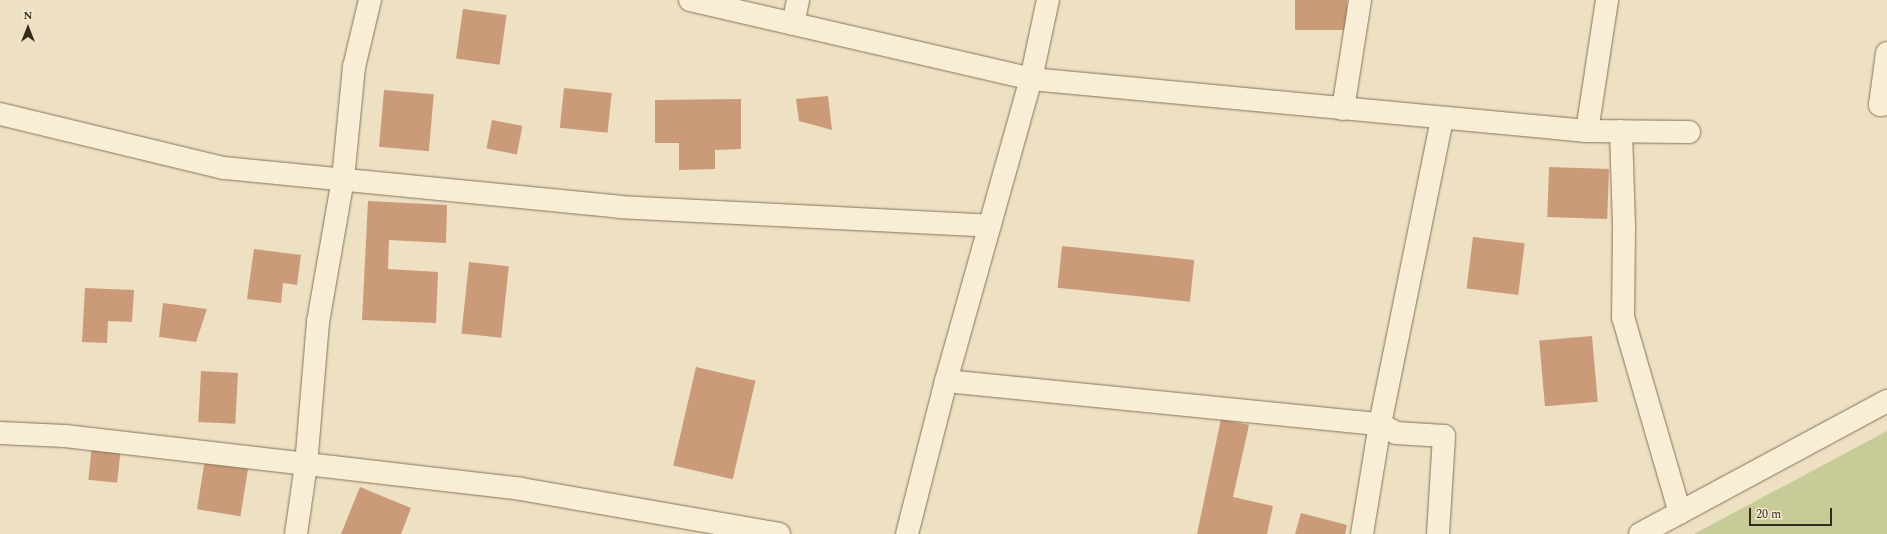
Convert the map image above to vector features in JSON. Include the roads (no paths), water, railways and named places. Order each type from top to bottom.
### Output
[{"type":"street","points":[[296,534],[306,465],[318,322],[343,179],[354,67],[370,0]]},
{"type":"street","points":[[690,0],[1031,79],[1587,131],[1689,132]]},
{"type":"street","points":[[793,24],[798,0]]},
{"type":"street","points":[[907,534],[946,381],[1031,79],[1048,0]]},
{"type":"street","points":[[1343,109],[1360,0]]},
{"type":"street","points":[[1587,131],[1607,0]]},
{"type":"street","points":[[1887,53],[1880,105],[1887,104]]},
{"type":"street","points":[[0,114],[224,168],[619,207],[990,226]]},
{"type":"street","points":[[1362,534],[1380,424],[1442,118]]},
{"type":"street","points":[[1621,132],[1624,228],[1623,316],[1680,513]]},
{"type":"street","points":[[946,381],[1380,424],[1396,433],[1444,436],[1438,534]]},
{"type":"street","points":[[1640,534],[1887,401]]},
{"type":"street","points":[[0,433],[65,436],[521,489],[779,534]]}]
